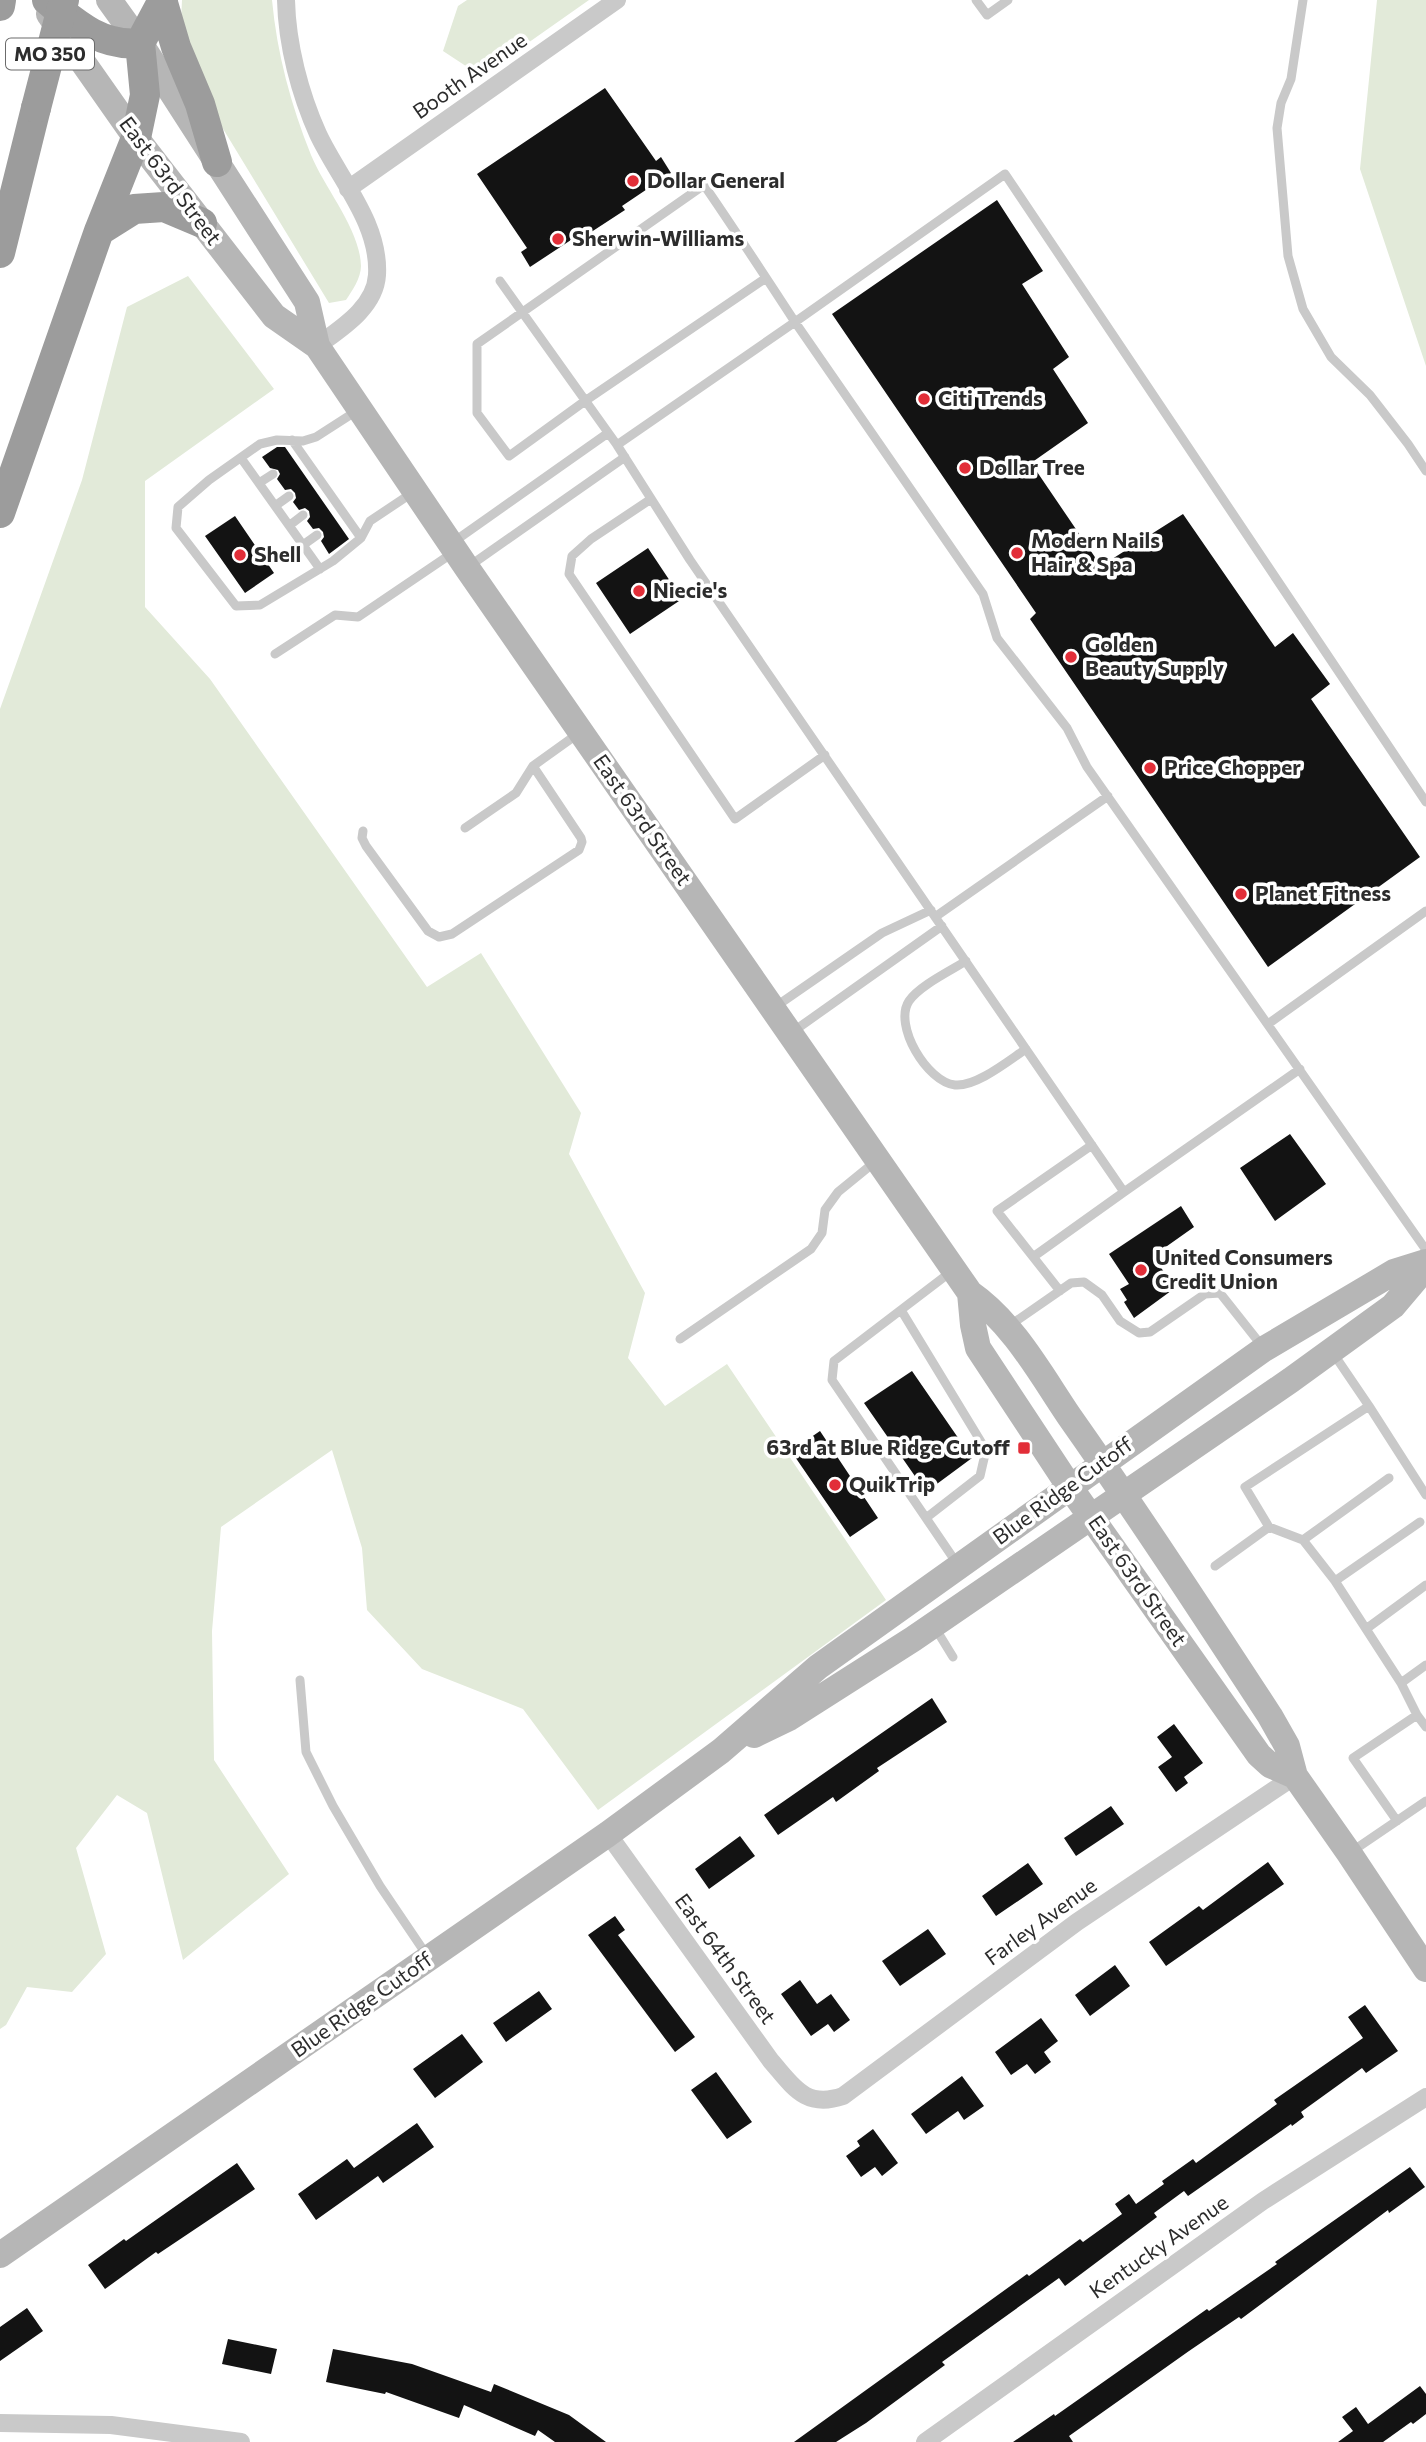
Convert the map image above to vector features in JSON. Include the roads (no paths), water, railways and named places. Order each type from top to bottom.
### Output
[{"type":"highway","points":[[0,6],[1,0]]},
{"type":"highway","points":[[47,0],[97,37],[126,44],[140,43]]},
{"type":"highway","name":"MO 350","points":[[0,253],[64,0]]},
{"type":"highway","points":[[0,513],[99,231],[135,138],[145,95],[140,43],[163,1]]},
{"type":"highway","points":[[163,1],[176,47],[200,104],[217,162]]},
{"type":"highway","points":[[99,231],[134,209],[159,207],[202,223]]},
{"type":"main road","name":"East 63rd Street","points":[[40,0],[135,138],[274,316],[317,346]]},
{"type":"main road","name":"East 63rd Street","points":[[109,0],[140,43],[307,302],[317,346],[970,1293],[987,1304],[1007,1327],[1102,1463],[1270,1716],[1287,1746],[1294,1776],[1426,1969]]},
{"type":"main road","name":"Blue Ridge Cutoff","points":[[0,2255],[608,1834],[720,1751],[818,1667],[1264,1349],[1394,1272],[1426,1262]]},
{"type":"main road","name":"Blue Ridge Cutoff","points":[[720,1751],[789,1718],[933,1625],[1332,1351],[1392,1306],[1426,1267]]},
{"type":"main road","name":"East 63rd Street","points":[[970,1293],[978,1348],[1069,1486],[1259,1755],[1270,1765],[1294,1776]]},
{"type":"street","points":[[286,0],[286,16],[299,83],[318,134],[372,234],[377,276],[369,299],[357,317],[317,346]]},
{"type":"street","name":"Booth Avenue","points":[[348,189],[617,0]]},
{"type":"street","name":"Farley Avenue","points":[[814,2100],[829,2101],[843,2096],[1077,1922],[1294,1776]]},
{"type":"street","name":"East 64th Street","points":[[608,1834],[771,2061],[799,2093],[814,2100]]},
{"type":"street","name":"Kentucky Avenue","points":[[925,2442],[1263,2201],[1426,2097]]},
{"type":"street","points":[[3,2421],[111,2425],[241,2442]]},
{"type":"lane","points":[[976,0],[987,15],[1008,0]]},
{"type":"lane","points":[[1303,0],[1291,79],[1281,103],[1277,128],[1288,256],[1303,309],[1331,357],[1370,396],[1426,471]]},
{"type":"lane","points":[[617,445],[1005,174],[1426,802]]},
{"type":"lane","points":[[766,278],[509,456],[477,413],[477,344],[704,186],[983,594],[996,638],[1067,728],[1087,766],[1426,1250]]},
{"type":"lane","points":[[500,281],[617,445],[651,499],[1124,1192]]},
{"type":"lane","points":[[360,410],[316,437],[303,441],[277,440],[260,444],[178,506],[176,528],[236,606],[260,606],[320,569],[361,538],[370,521],[415,491]]},
{"type":"lane","points":[[458,554],[608,433]]},
{"type":"lane","points":[[292,440],[298,457],[327,499],[361,538]]},
{"type":"lane","points":[[275,654],[335,615],[358,617],[458,554],[625,457]]},
{"type":"lane","points":[[241,458],[320,569]]},
{"type":"lane","points":[[259,483],[274,474]]},
{"type":"lane","points":[[275,506],[289,496]]},
{"type":"lane","points":[[651,499],[591,539],[572,556],[569,574],[625,660],[735,819],[825,755]]},
{"type":"lane","points":[[290,525],[303,516]]},
{"type":"lane","points":[[303,545],[317,535]]},
{"type":"lane","points":[[465,828],[516,793],[533,766],[581,732]]},
{"type":"lane","points":[[363,831],[362,838],[366,846],[428,931],[439,937],[452,934],[579,850],[581,846],[581,838],[533,766]]},
{"type":"lane","points":[[773,1009],[883,933],[933,913],[1108,796]]},
{"type":"lane","points":[[1268,1024],[1426,911]]},
{"type":"lane","points":[[790,1034],[942,926]]},
{"type":"lane","points":[[966,961],[910,999],[903,1013],[907,1036],[938,1079],[956,1085],[982,1078],[1026,1049]]},
{"type":"lane","points":[[1033,1256],[1300,1069]]},
{"type":"lane","points":[[1060,1291],[997,1211],[1092,1145]]},
{"type":"lane","points":[[680,1339],[811,1248],[822,1233],[825,1210],[838,1192],[877,1160]]},
{"type":"lane","points":[[954,1270],[834,1361],[832,1380],[959,1566]]},
{"type":"lane","points":[[1007,1327],[1071,1283],[1084,1282],[1102,1295],[1120,1321],[1139,1333],[1150,1332],[1205,1294],[1220,1293],[1264,1349]]},
{"type":"lane","points":[[901,1310],[986,1450],[980,1476],[926,1518]]},
{"type":"lane","points":[[1332,1351],[1426,1495]]},
{"type":"lane","points":[[1368,1406],[1245,1487],[1269,1527],[1303,1540],[1335,1580],[1426,1727]]},
{"type":"lane","points":[[1303,1540],[1389,1478]]},
{"type":"lane","points":[[1335,1580],[1420,1522]]},
{"type":"lane","points":[[1215,1566],[1269,1527]]},
{"type":"lane","points":[[1366,1629],[1426,1585]]},
{"type":"lane","points":[[933,1625],[953,1657]]},
{"type":"lane","points":[[1401,1683],[1426,1665]]},
{"type":"lane","points":[[300,1680],[306,1752],[333,1806],[380,1886],[429,1958]]},
{"type":"lane","points":[[1397,1821],[1353,1758],[1417,1714]]},
{"type":"lane","points":[[1349,1853],[1426,1801]]},
{"type":"place","name":"Dollar General","points":[[633,181]]},
{"type":"place","name":"Sherwin-Williams","points":[[558,239]]},
{"type":"place","name":"Citi Trends","points":[[924,399]]},
{"type":"place","name":"Dollar Tree","points":[[965,468]]},
{"type":"place","name":"Modern Nails Hair & Spa","points":[[1017,553]]},
{"type":"place","name":"Shell","points":[[240,555]]},
{"type":"place","name":"Niecie's","points":[[639,591]]},
{"type":"place","name":"Golden Beauty Supply","points":[[1071,657]]},
{"type":"place","name":"Price Chopper","points":[[1150,768]]},
{"type":"place","name":"Planet Fitness","points":[[1241,894]]},
{"type":"place","name":"United Consumers Credit Union","points":[[1141,1270]]},
{"type":"place","name":"63rd at Blue Ridge Cutoff","points":[[1024,1448]]},
{"type":"place","name":"QuikTrip","points":[[835,1485]]}]
